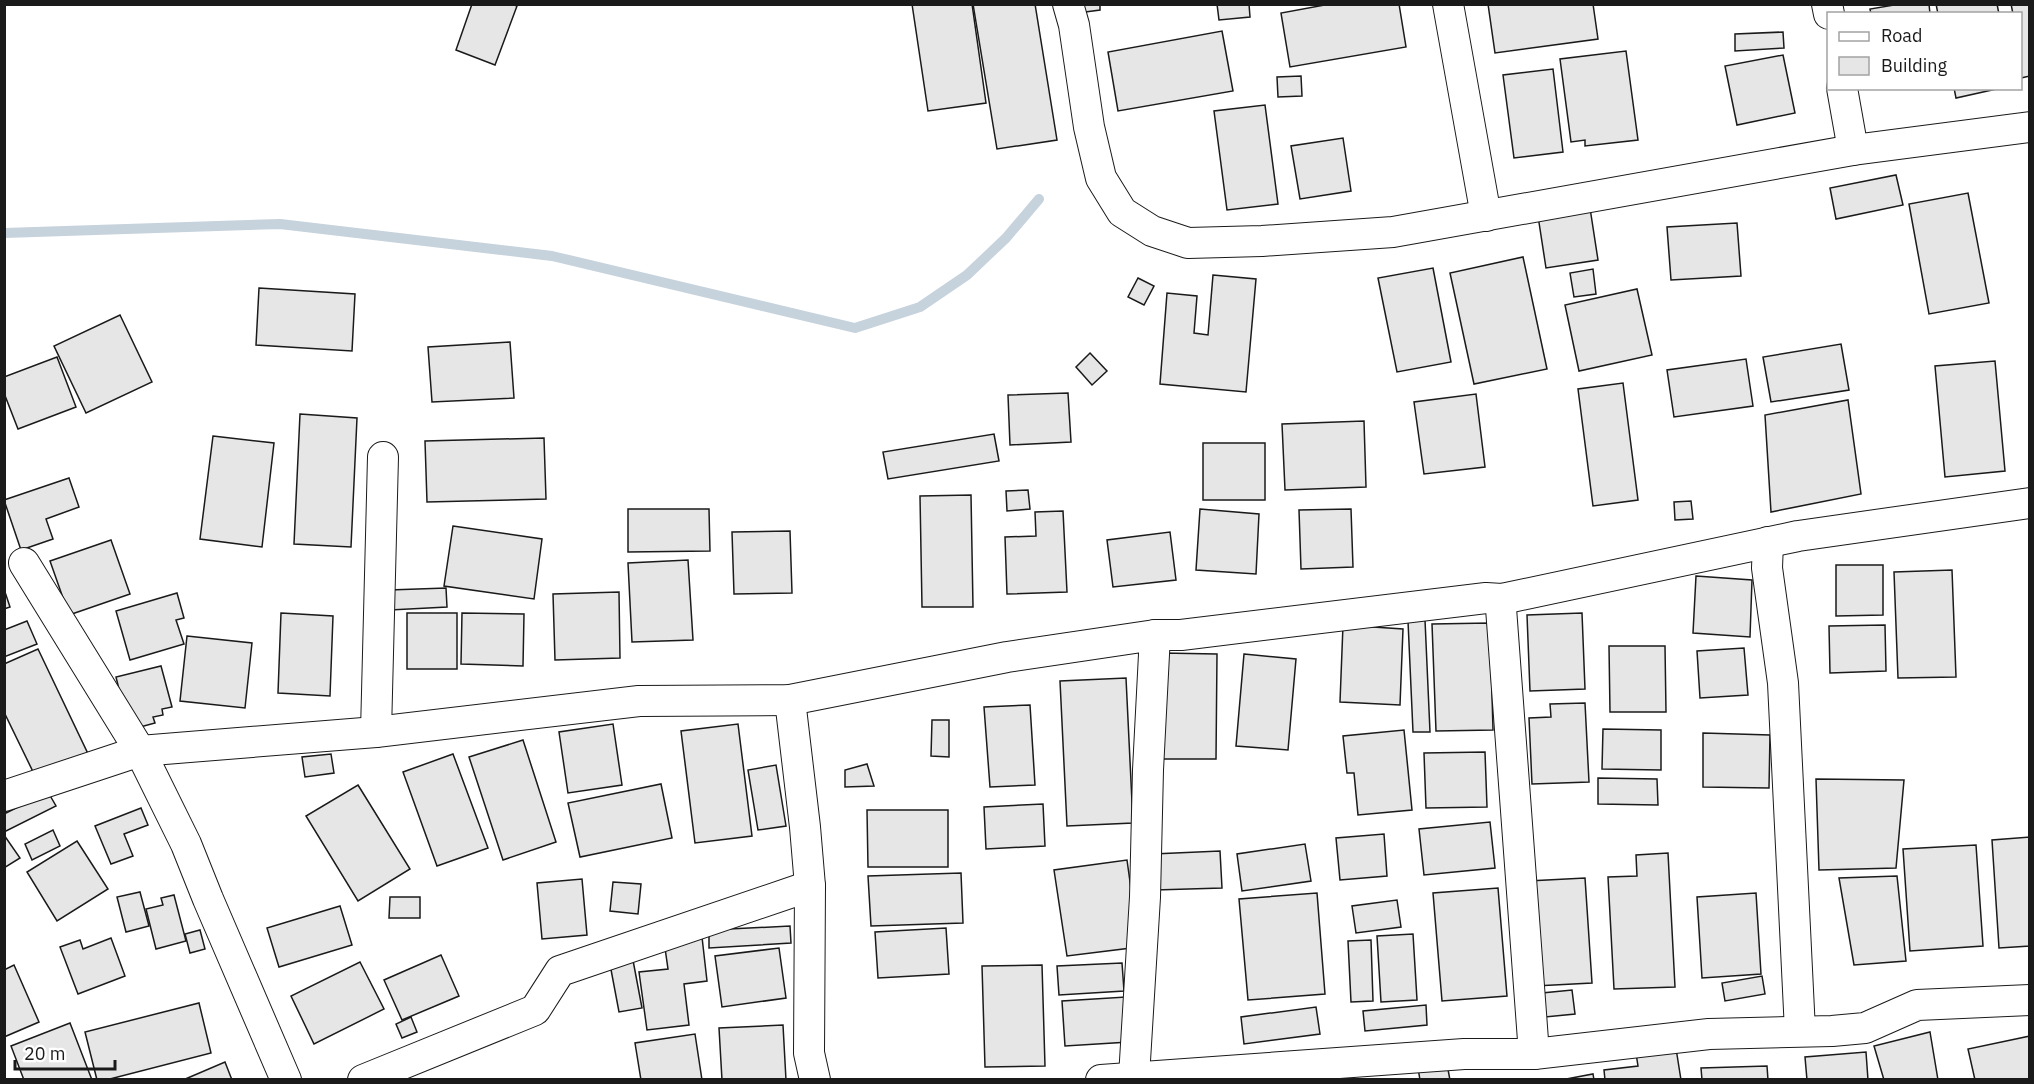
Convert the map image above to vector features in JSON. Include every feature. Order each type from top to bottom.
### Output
[{"type":"street","points":[[1068,4],[1074,25],[1089,127],[1101,178],[1122,212],[1152,231],[1188,243],[1262,241],[1393,232],[1853,150],[2030,127]]},
{"type":"street","points":[[1448,4],[1486,216]]},
{"type":"street","points":[[1842,90],[1853,150]]},
{"type":"street","points":[[376,732],[383,457]]},
{"type":"street","points":[[4,796],[140,751],[376,732],[639,701],[790,700],[1007,657],[1155,635],[1182,635],[1486,598],[1502,599],[1768,542],[2030,503]]},
{"type":"street","points":[[1768,542],[1767,567],[1783,683],[1800,1031]]},
{"type":"street","points":[[24,564],[140,751],[186,844],[207,899],[286,1080]]},
{"type":"street","points":[[1502,599],[1534,1054]]},
{"type":"street","points":[[1134,1077],[1145,897],[1148,770],[1155,635]]},
{"type":"street","points":[[790,700],[810,886],[809,1053],[815,1080]]},
{"type":"street","points":[[363,1080],[536,1010],[560,971],[810,886]]},
{"type":"street","points":[[1101,1080],[1464,1054],[1534,1054],[1709,1034],[1865,1028],[1917,1005],[2030,1000]]},
{"type":"building","points":[[472,4],[517,6],[495,65],[456,50]]},
{"type":"building","points":[[912,4],[972,4],[986,103],[928,111]]},
{"type":"building","points":[[973,4],[1035,4],[1057,140],[997,149]]},
{"type":"building","points":[[1077,4],[1100,4],[1100,10],[1078,13]]},
{"type":"building","points":[[1217,4],[1249,4],[1250,17],[1219,20]]},
{"type":"building","points":[[1330,4],[1399,4],[1406,47],[1290,67],[1281,13]]},
{"type":"building","points":[[1488,4],[1593,4],[1598,39],[1495,53]]},
{"type":"building","points":[[1900,4],[1929,4],[1930,12],[1871,12],[1870,9]]},
{"type":"building","points":[[1936,4],[1997,4],[1999,12],[1938,12]]},
{"type":"building","points":[[2011,4],[2030,4],[2030,76],[2022,78],[2022,12],[2013,12]]},
{"type":"building","points":[[1222,31],[1233,91],[1118,111],[1108,52]]},
{"type":"building","points":[[1783,32],[1784,48],[1735,51],[1735,34]]},
{"type":"building","points":[[1626,51],[1638,140],[1585,146],[1585,140],[1571,142],[1560,59]]},
{"type":"building","points":[[1783,55],[1795,113],[1737,125],[1725,66]]},
{"type":"building","points":[[1553,69],[1563,152],[1514,158],[1503,75]]},
{"type":"building","points":[[1301,76],[1302,96],[1278,97],[1277,77]]},
{"type":"building","points":[[1954,90],[1992,90],[1956,98]]},
{"type":"building","points":[[1265,105],[1278,204],[1227,210],[1214,111]]},
{"type":"building","points":[[1343,138],[1351,191],[1300,199],[1291,146]]},
{"type":"building","points":[[1896,175],[1903,205],[1836,219],[1830,188]]},
{"type":"building","points":[[1968,193],[1989,303],[1929,314],[1909,204]]},
{"type":"building","points":[[1590,208],[1598,260],[1546,268],[1538,216]]},
{"type":"building","points":[[1737,223],[1741,276],[1671,280],[1667,227]]},
{"type":"building","points":[[1523,257],[1547,369],[1474,384],[1450,273]]},
{"type":"building","points":[[1433,268],[1451,362],[1397,372],[1378,278]]},
{"type":"building","points":[[1593,269],[1596,294],[1574,297],[1570,273]]},
{"type":"building","points":[[1213,275],[1256,279],[1246,392],[1160,384],[1167,293],[1197,296],[1194,333],[1208,335]]},
{"type":"building","points":[[1138,278],[1154,286],[1144,305],[1128,297]]},
{"type":"building","points":[[259,288],[355,294],[352,351],[256,345]]},
{"type":"building","points":[[1637,289],[1652,355],[1579,371],[1565,305]]},
{"type":"building","points":[[120,315],[152,382],[86,413],[54,346]]},
{"type":"building","points":[[510,342],[514,398],[432,402],[428,347]]},
{"type":"building","points":[[1841,344],[1849,390],[1771,402],[1763,357]]},
{"type":"building","points":[[1090,353],[1107,371],[1092,385],[1076,367]]},
{"type":"building","points":[[57,357],[76,407],[18,429],[4,393],[4,377]]},
{"type":"building","points":[[1746,359],[1753,406],[1674,417],[1667,370]]},
{"type":"building","points":[[1995,361],[2005,471],[1945,477],[1935,366]]},
{"type":"building","points":[[1623,383],[1638,500],[1593,506],[1578,389]]},
{"type":"building","points":[[1068,393],[1071,442],[1010,445],[1008,395]]},
{"type":"building","points":[[1476,394],[1485,467],[1424,474],[1414,402]]},
{"type":"building","points":[[1848,400],[1861,494],[1771,512],[1765,415]]},
{"type":"building","points":[[300,414],[357,418],[351,547],[294,544]]},
{"type":"building","points":[[1364,421],[1366,487],[1285,490],[1282,424]]},
{"type":"building","points":[[994,434],[999,461],[888,479],[883,452]]},
{"type":"building","points":[[213,436],[274,443],[262,547],[200,539]]},
{"type":"building","points":[[544,438],[546,499],[427,502],[425,441]]},
{"type":"building","points":[[1203,443],[1265,443],[1265,500],[1203,500]]},
{"type":"building","points":[[69,478],[79,507],[46,519],[53,539],[21,550],[4,500]]},
{"type":"building","points":[[1028,490],[1030,509],[1007,511],[1006,491]]},
{"type":"building","points":[[971,495],[973,607],[922,607],[920,496]]},
{"type":"building","points":[[1691,501],[1693,519],[1675,520],[1674,502]]},
{"type":"building","points":[[628,509],[709,509],[710,551],[628,552]]},
{"type":"building","points":[[1200,509],[1259,514],[1256,574],[1196,570]]},
{"type":"building","points":[[1351,509],[1353,567],[1301,569],[1299,510]]},
{"type":"building","points":[[1063,511],[1067,592],[1007,594],[1005,537],[1036,536],[1035,512]]},
{"type":"building","points":[[453,526],[542,539],[534,599],[444,586]]},
{"type":"building","points":[[790,531],[792,593],[734,594],[732,532]]},
{"type":"building","points":[[1170,532],[1176,580],[1113,587],[1107,540]]},
{"type":"building","points":[[111,540],[130,594],[69,615],[50,561]]},
{"type":"building","points":[[688,560],[693,640],[632,642],[628,563]]},
{"type":"building","points":[[1836,565],[1883,565],[1883,615],[1836,616]]},
{"type":"building","points":[[1952,570],[1956,677],[1898,678],[1894,572]]},
{"type":"building","points":[[1696,576],[1752,580],[1750,637],[1693,633]]},
{"type":"building","points":[[446,588],[447,607],[390,610],[389,590]]},
{"type":"building","points":[[4,589],[10,607],[4,609]]},
{"type":"building","points":[[619,592],[620,658],[555,660],[553,594]]},
{"type":"building","points":[[177,593],[184,618],[176,620],[184,644],[130,660],[116,611]]},
{"type":"building","points":[[281,613],[333,616],[330,696],[278,693]]},
{"type":"building","points":[[407,613],[457,613],[457,669],[407,669]]},
{"type":"building","points":[[462,613],[524,614],[523,666],[461,664]]},
{"type":"building","points":[[1582,613],[1585,689],[1530,691],[1527,615]]},
{"type":"building","points":[[1425,620],[1430,732],[1413,732],[1408,621]]},
{"type":"building","points":[[27,621],[37,644],[4,657],[4,630]]},
{"type":"building","points":[[1490,623],[1493,730],[1436,731],[1432,624]]},
{"type":"building","points":[[1343,625],[1403,629],[1400,705],[1340,702]]},
{"type":"building","points":[[1885,625],[1886,671],[1830,673],[1829,626]]},
{"type":"building","points":[[187,636],[252,643],[245,708],[180,701]]},
{"type":"building","points":[[1609,646],[1665,646],[1666,712],[1610,712]]},
{"type":"building","points":[[1744,648],[1748,695],[1700,698],[1697,651]]},
{"type":"building","points":[[38,649],[90,758],[38,782],[4,712],[4,664]]},
{"type":"building","points":[[1161,653],[1217,654],[1216,759],[1160,759]]},
{"type":"building","points":[[1244,654],[1296,659],[1288,750],[1236,746]]},
{"type":"building","points":[[161,666],[172,707],[162,709],[163,715],[153,717],[155,723],[129,730],[116,677]]},
{"type":"building","points":[[1126,678],[1133,823],[1067,826],[1060,681]]},
{"type":"building","points":[[1585,703],[1589,782],[1532,784],[1529,718],[1551,717],[1550,704]]},
{"type":"building","points":[[1030,705],[1035,785],[990,787],[984,707]]},
{"type":"building","points":[[932,720],[949,720],[949,757],[931,756]]},
{"type":"building","points":[[613,724],[622,785],[568,793],[559,732]]},
{"type":"building","points":[[738,724],[752,836],[695,843],[681,731]]},
{"type":"building","points":[[1603,729],[1661,730],[1661,770],[1602,769]]},
{"type":"building","points":[[1404,730],[1412,810],[1358,815],[1354,773],[1347,773],[1343,736]]},
{"type":"building","points":[[1703,733],[1770,735],[1769,788],[1703,787]]},
{"type":"building","points":[[523,740],[556,842],[503,860],[469,757]]},
{"type":"building","points":[[1485,752],[1487,807],[1426,808],[1424,753]]},
{"type":"building","points":[[331,754],[334,773],[305,777],[302,757]]},
{"type":"building","points":[[453,754],[488,848],[437,866],[403,772]]},
{"type":"building","points":[[867,764],[874,786],[845,787],[845,770]]},
{"type":"building","points":[[776,765],[786,826],[758,830],[748,770]]},
{"type":"building","points":[[1598,778],[1657,779],[1658,805],[1598,804]]},
{"type":"building","points":[[1816,779],[1904,780],[1896,868],[1819,870]]},
{"type":"building","points":[[661,784],[672,838],[580,857],[568,803]]},
{"type":"building","points":[[358,785],[410,869],[358,901],[306,816]]},
{"type":"building","points":[[48,792],[56,806],[4,832],[4,814]]},
{"type":"building","points":[[1043,804],[1045,846],[986,849],[984,807]]},
{"type":"building","points":[[141,808],[148,825],[124,834],[133,856],[111,864],[95,826]]},
{"type":"building","points":[[867,810],[948,810],[948,867],[868,867]]},
{"type":"building","points":[[1490,822],[1495,868],[1424,875],[1419,829]]},
{"type":"building","points":[[53,830],[60,846],[32,860],[25,844]]},
{"type":"building","points":[[1384,834],[1387,876],[1340,880],[1336,838]]},
{"type":"building","points":[[4,835],[20,858],[4,868]]},
{"type":"building","points":[[2030,837],[2030,946],[1999,948],[1992,840]]},
{"type":"building","points":[[77,841],[108,889],[57,921],[27,872]]},
{"type":"building","points":[[1305,844],[1311,881],[1242,891],[1237,854]]},
{"type":"building","points":[[1976,845],[1983,946],[1910,951],[1903,849]]},
{"type":"building","points":[[1220,851],[1222,888],[1155,890],[1153,854]]},
{"type":"building","points":[[1668,853],[1675,987],[1614,989],[1608,877],[1637,876],[1636,855]]},
{"type":"building","points":[[1127,860],[1139,947],[1067,956],[1054,870]]},
{"type":"building","points":[[961,873],[963,923],[871,926],[868,876]]},
{"type":"building","points":[[1897,876],[1906,961],[1854,965],[1839,878]]},
{"type":"building","points":[[1585,878],[1592,983],[1535,986],[1528,881]]},
{"type":"building","points":[[582,879],[587,935],[542,939],[537,883]]},
{"type":"building","points":[[613,882],[641,884],[638,914],[610,911]]},
{"type":"building","points":[[1498,888],[1507,996],[1442,1001],[1433,893]]},
{"type":"building","points":[[140,892],[149,926],[126,932],[117,897]]},
{"type":"building","points":[[1317,893],[1325,994],[1248,1000],[1239,899]]},
{"type":"building","points":[[1756,893],[1761,974],[1702,978],[1697,897]]},
{"type":"building","points":[[174,895],[186,941],[156,949],[146,909],[163,905],[161,898]]},
{"type":"building","points":[[390,897],[420,897],[420,918],[389,918]]},
{"type":"building","points":[[1397,900],[1401,927],[1356,933],[1352,906]]},
{"type":"building","points":[[340,906],[352,945],[279,967],[267,928]]},
{"type":"building","points":[[790,926],[791,943],[709,948],[709,930]]},
{"type":"building","points":[[946,928],[949,974],[878,978],[875,932]]},
{"type":"building","points":[[200,930],[205,949],[190,953],[185,934]]},
{"type":"building","points":[[1413,934],[1417,1000],[1381,1002],[1377,936]]},
{"type":"building","points":[[702,937],[707,981],[684,984],[689,1025],[647,1030],[639,972],[668,969],[664,941]]},
{"type":"building","points":[[111,938],[125,976],[78,994],[60,947],[80,940],[83,949]]},
{"type":"building","points":[[1371,940],[1373,1001],[1351,1002],[1348,941]]},
{"type":"building","points":[[779,948],[786,998],[722,1007],[715,956]]},
{"type":"building","points":[[441,955],[459,996],[402,1020],[384,980]]},
{"type":"building","points":[[632,955],[642,1008],[619,1012],[609,959]]},
{"type":"building","points":[[360,962],[384,1009],[314,1044],[291,996]]},
{"type":"building","points":[[1122,963],[1124,991],[1059,995],[1057,966]]},
{"type":"building","points":[[14,965],[39,1022],[4,1037],[4,970]]},
{"type":"building","points":[[1042,965],[1045,1066],[985,1067],[982,966]]},
{"type":"building","points":[[1762,976],[1765,994],[1725,1001],[1722,983]]},
{"type":"building","points":[[1572,990],[1575,1014],[1545,1017],[1542,993]]},
{"type":"building","points":[[1126,997],[1129,1042],[1065,1046],[1062,1001]]},
{"type":"building","points":[[199,1003],[211,1053],[106,1080],[97,1080],[85,1032]]},
{"type":"building","points":[[1426,1005],[1427,1025],[1365,1031],[1363,1011]]},
{"type":"building","points":[[1316,1007],[1320,1034],[1244,1044],[1241,1017]]},
{"type":"building","points":[[411,1017],[417,1032],[402,1038],[396,1024]]},
{"type":"building","points":[[70,1023],[92,1080],[24,1080],[11,1046]]},
{"type":"building","points":[[783,1025],[786,1080],[722,1080],[719,1028]]},
{"type":"building","points":[[1930,1032],[1938,1080],[1884,1080],[1874,1046]]},
{"type":"building","points":[[695,1034],[702,1080],[641,1080],[635,1043]]},
{"type":"building","points":[[2030,1036],[2030,1080],[1975,1080],[1968,1049]]},
{"type":"building","points":[[1675,1042],[1681,1080],[1605,1080],[1604,1070],[1638,1066],[1635,1047]]},
{"type":"building","points":[[1866,1052],[1868,1080],[1807,1080],[1805,1057]]},
{"type":"building","points":[[225,1062],[232,1080],[183,1080]]},
{"type":"building","points":[[1447,1064],[1450,1080],[1420,1080],[1418,1068]]},
{"type":"building","points":[[1767,1066],[1768,1080],[1702,1080],[1701,1068]]},
{"type":"building","points":[[1593,1074],[1594,1080],[1561,1080]]},
{"type":"waterway","points":[[4,233],[280,224],[552,256],[855,328],[920,307],[967,275],[1006,238],[1039,199]]}]
